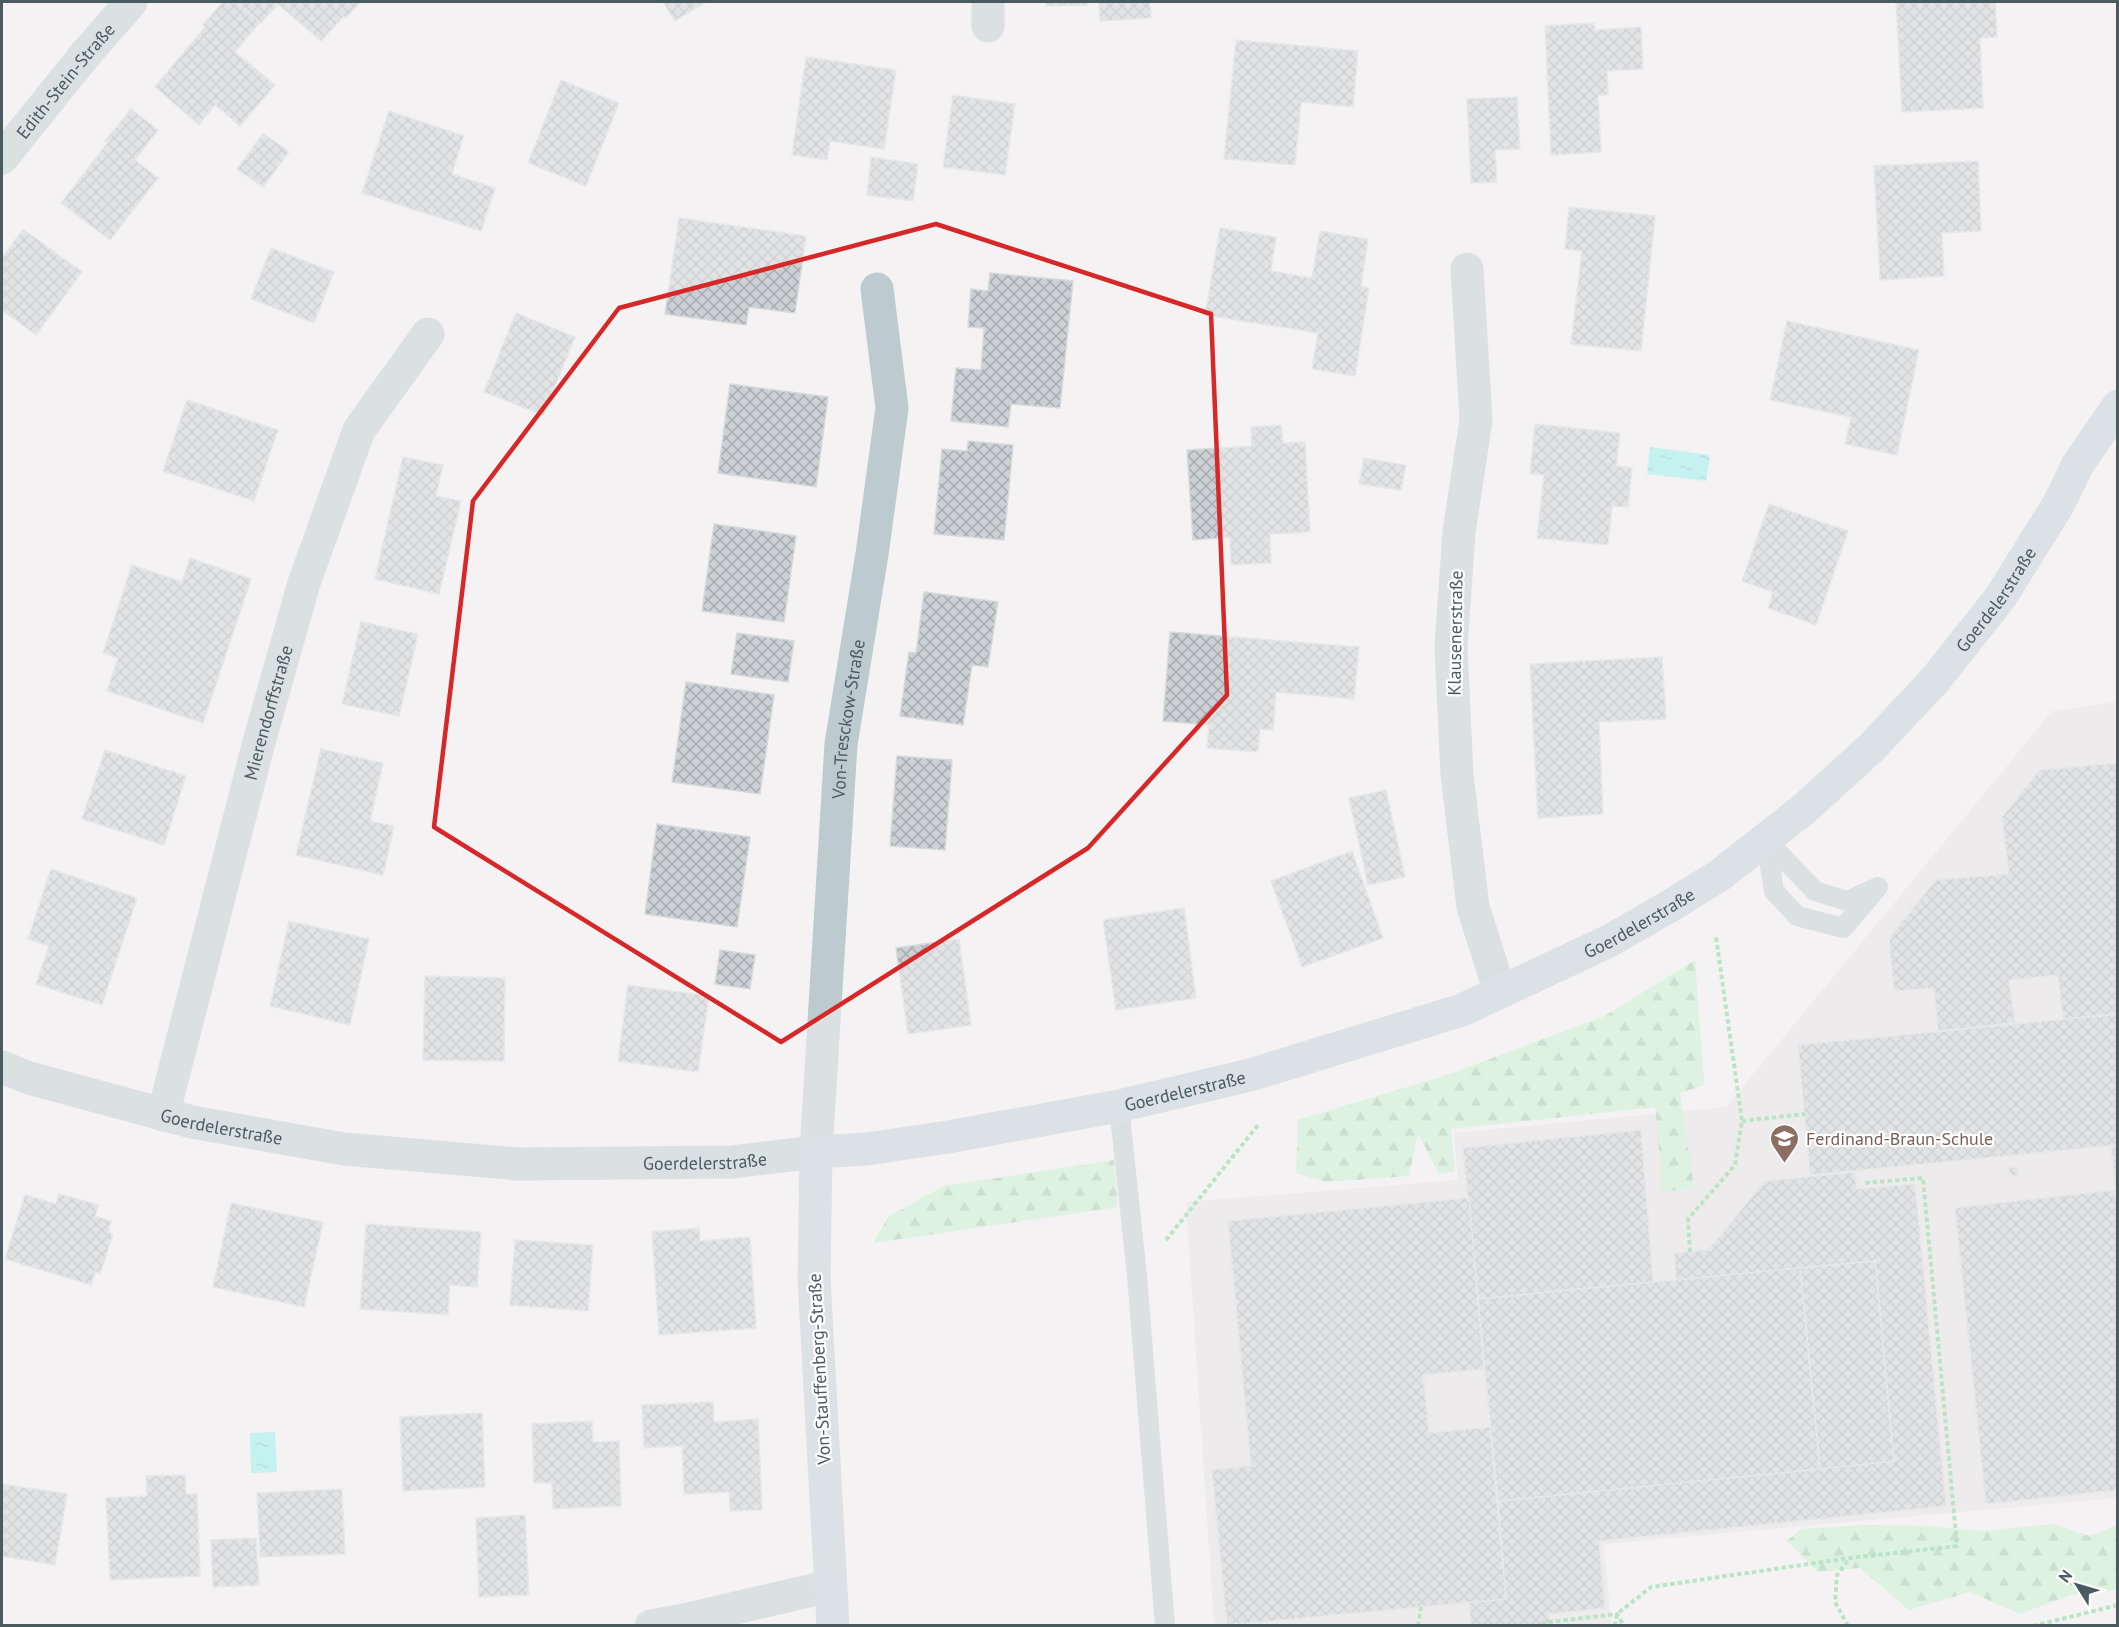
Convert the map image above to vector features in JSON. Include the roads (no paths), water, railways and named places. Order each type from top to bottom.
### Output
[{"type":"main road","name":"Goerdelerstraße","points":[[816,1152],[867,1149],[948,1137],[1119,1106],[1250,1075],[1462,1010],[1609,941],[1720,874],[1766,840],[1871,748],[1934,681],[2000,598],[2058,505],[2078,464],[2118,406]]},
{"type":"main road","name":"Von-Stauffenberg-Straße","points":[[816,1152],[814,1280],[833,1626]]},
{"type":"street","name":"Edith-Stein-Straße","points":[[2,158],[84,56],[131,2]]},
{"type":"street","name":"Klausenerstraße","points":[[1467,269],[1476,420],[1459,532],[1451,647],[1457,775],[1473,907],[1500,992]]},
{"type":"street","name":"Von-Tresckow-Straße","points":[[816,1152],[841,744],[872,554],[892,408],[877,289]]},
{"type":"street","name":"Mierendorffstraße","points":[[163,1115],[259,742],[304,583],[359,430],[428,334]]},
{"type":"street","name":"Goerdelerstraße","points":[[2,1067],[29,1078],[192,1122],[344,1149],[518,1164],[732,1162],[816,1152]]},
{"type":"street","points":[[651,1626],[830,1586]]},
{"type":"lane","points":[[1766,840],[1815,891],[1847,901],[1878,887],[1843,928],[1797,916],[1774,891],[1766,840]]},
{"type":"lane","points":[[1119,1106],[1137,1276],[1165,1626]]},
{"type":"water","points":[[1650,447],[1710,455],[1706,481],[1647,474]]},
{"type":"water","points":[[275,1432],[277,1472],[251,1473],[250,1433]]},
{"type":"place","name":"Ferdinand-Braun-Schule","points":[[1785,1164]]}]
